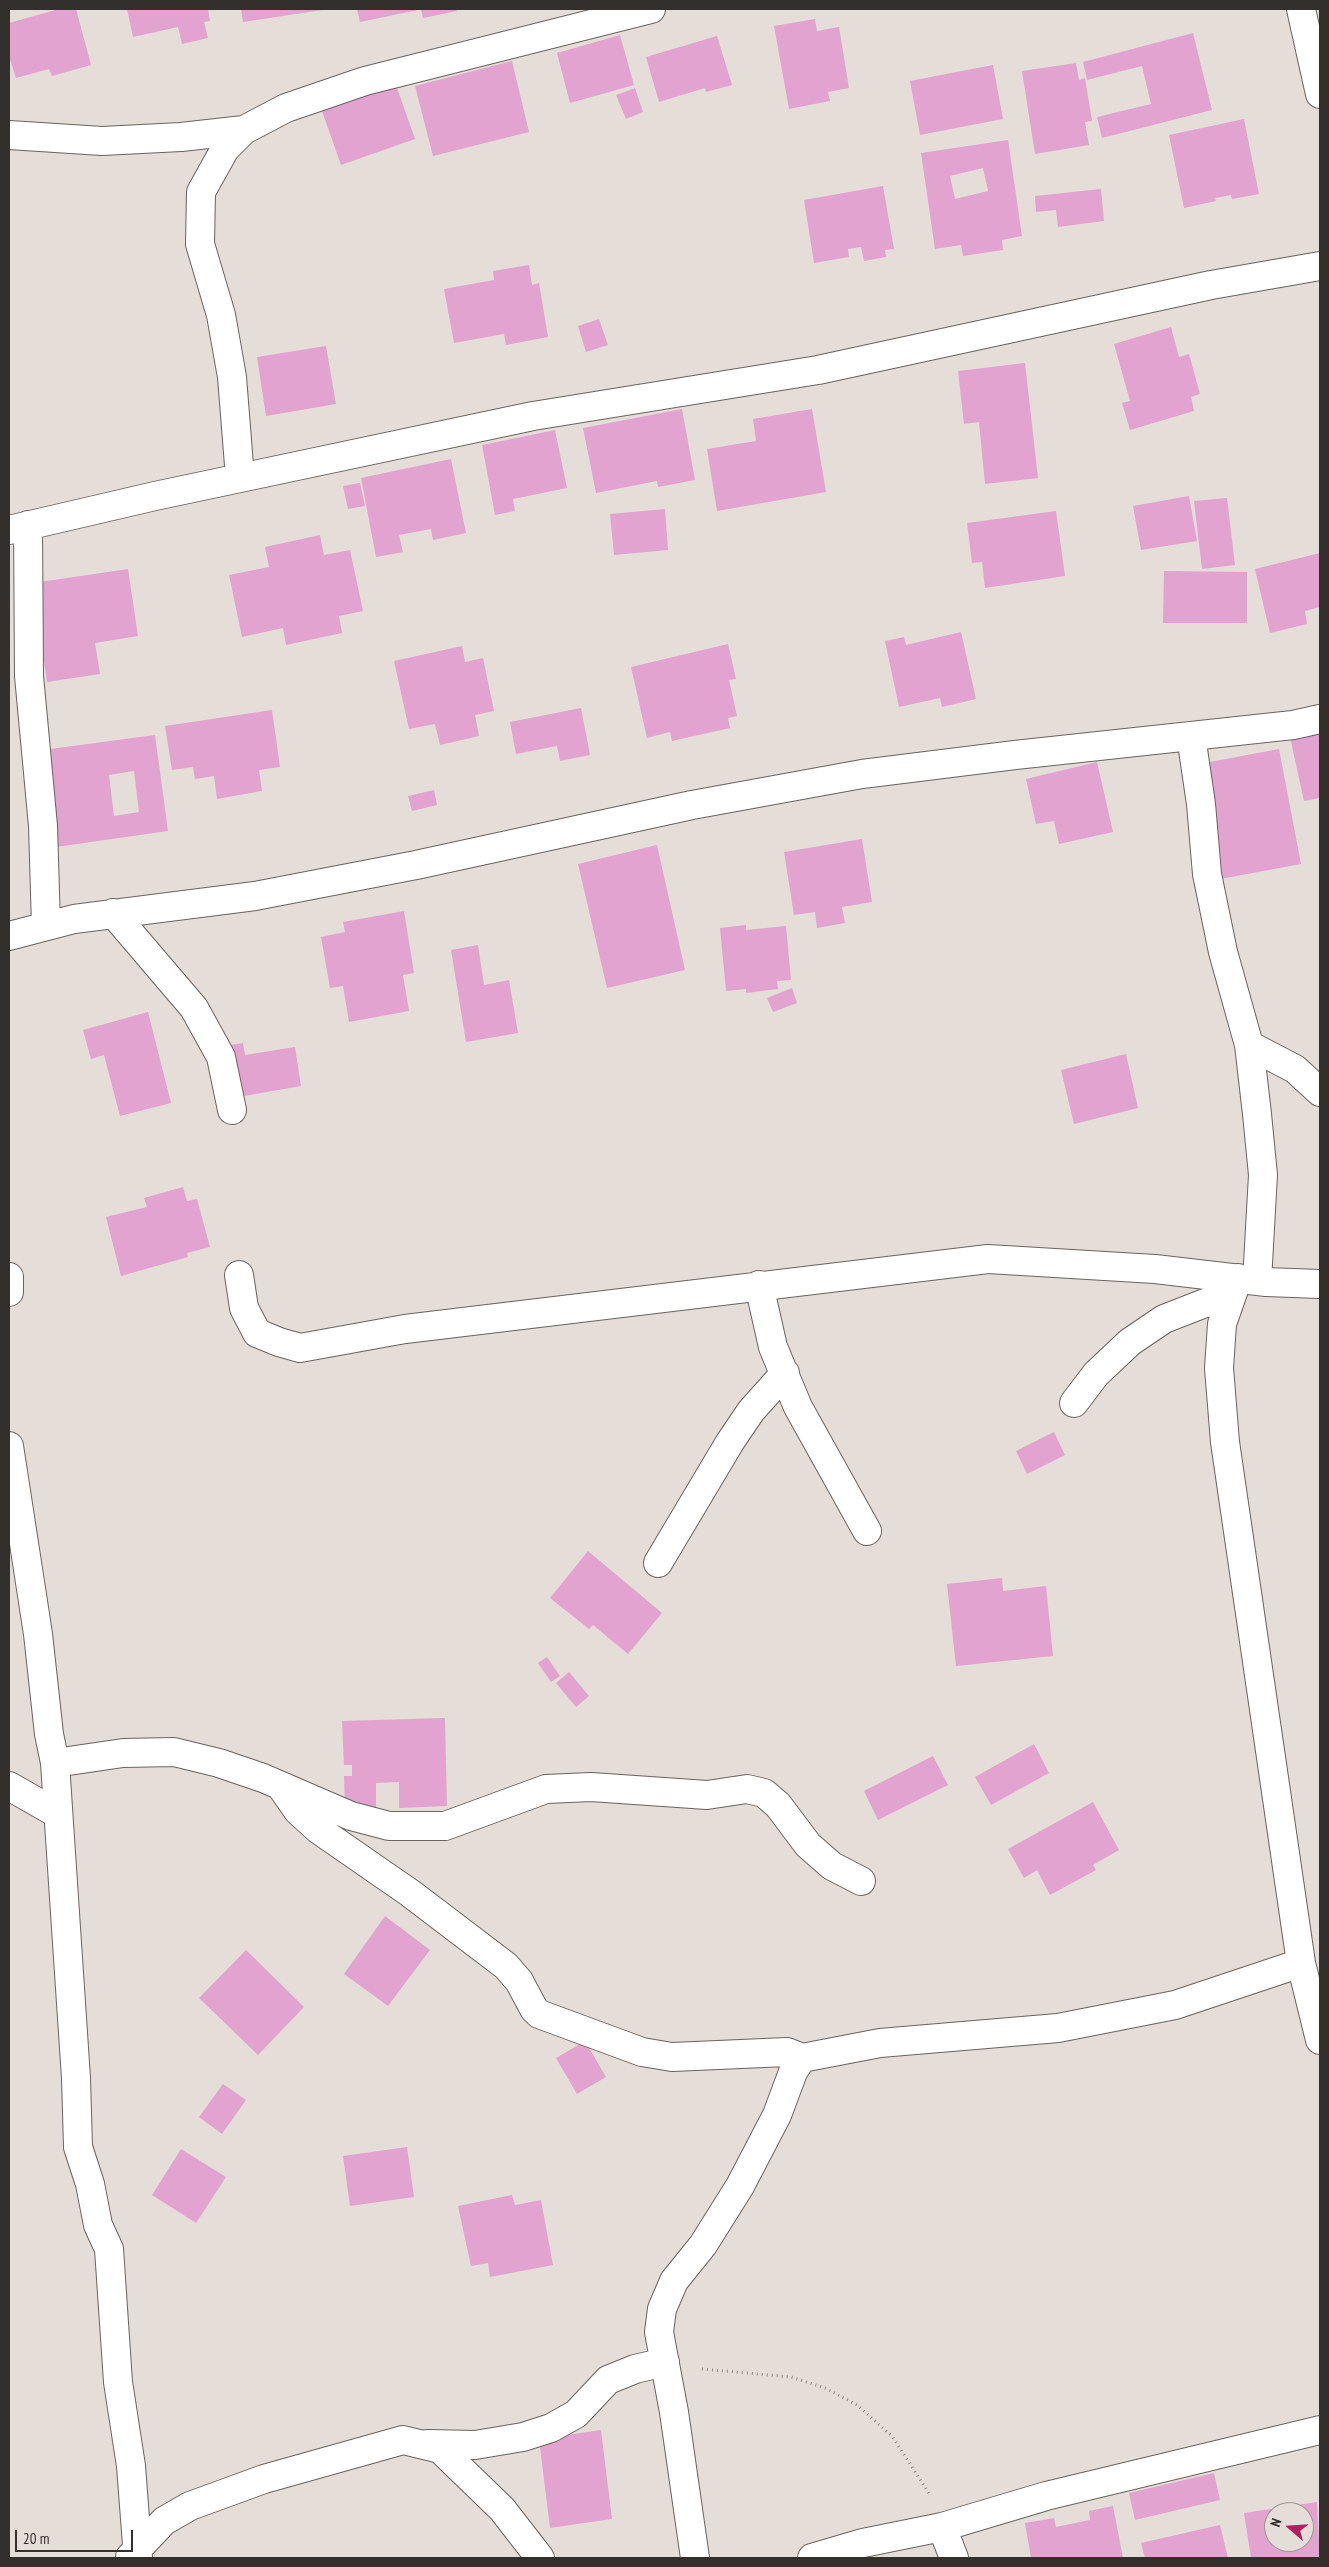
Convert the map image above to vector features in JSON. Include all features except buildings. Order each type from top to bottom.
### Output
[{"type":"street","points":[[240,478],[232,377],[221,315],[200,244],[201,192],[225,149],[244,130],[286,108],[365,81],[651,9]]},
{"type":"street","points":[[1301,9],[1320,94]]},
{"type":"street","points":[[9,136],[102,141],[181,137],[244,130]]},
{"type":"street","points":[[46,926],[43,826],[18,527],[533,416],[818,370],[1211,285],[1320,266]]},
{"type":"street","points":[[9,936],[74,918],[265,894],[416,865],[692,805],[862,774],[1015,755],[1293,725],[1320,719]]},
{"type":"street","points":[[1191,736],[1201,804],[1207,874],[1223,952],[1248,1045],[1263,1174],[1242,1287],[1222,1324],[1219,1368],[1225,1442],[1302,1964],[1320,2040]]},
{"type":"street","points":[[113,913],[194,1008],[221,1057],[232,1110]]},
{"type":"street","points":[[1248,1045],[1295,1069],[1320,1092]]},
{"type":"street","points":[[239,1275],[244,1308],[257,1333],[300,1348],[405,1329],[988,1260],[1146,1269],[1242,1287],[1320,1284]]},
{"type":"street","points":[[9,1277],[9,1292]]},
{"type":"street","points":[[759,1286],[773,1346],[798,1407],[867,1531]]},
{"type":"street","points":[[1074,1403],[1096,1374],[1123,1348],[1164,1319],[1242,1287]]},
{"type":"street","points":[[658,1563],[751,1410],[785,1373]]},
{"type":"street","points":[[9,1446],[38,1634],[49,1734],[55,1763],[76,2078],[78,2147],[90,2184],[98,2225],[109,2249],[118,2382],[131,2466],[135,2555]]},
{"type":"street","points":[[55,1763],[123,1753],[174,1752],[219,1763],[281,1786],[351,1816],[389,1826],[446,1826],[546,1789],[600,1787],[707,1794],[747,1789],[764,1794],[778,1805],[808,1845],[832,1866],[861,1881]]},
{"type":"street","points":[[9,1786],[58,1814]]},
{"type":"street","points":[[281,1786],[298,1810],[319,1830],[410,1893],[506,1966],[518,1981],[534,2009],[540,2014],[623,2046],[650,2054],[672,2057],[787,2052],[802,2058],[880,2042],[1058,2028],[1176,2005],[1302,1964]]},
{"type":"street","points":[[695,2558],[666,2364],[659,2332],[662,2309],[674,2281],[703,2245],[740,2186],[777,2114],[793,2072],[802,2058]]},
{"type":"street","points":[[425,2444],[474,2445],[524,2438],[551,2428],[576,2414],[608,2380],[619,2374],[666,2364]]},
{"type":"street","points":[[812,2558],[863,2543],[942,2526],[1046,2496],[1320,2430]]},
{"type":"street","points":[[135,2555],[164,2521],[190,2506],[264,2479],[403,2440],[440,2449],[502,2509],[540,2558]]},
{"type":"street","points":[[942,2526],[954,2558]]},
{"type":"path","points":[[666,2364],[791,2377],[825,2388],[857,2405],[892,2436],[936,2505],[942,2526]]}]
